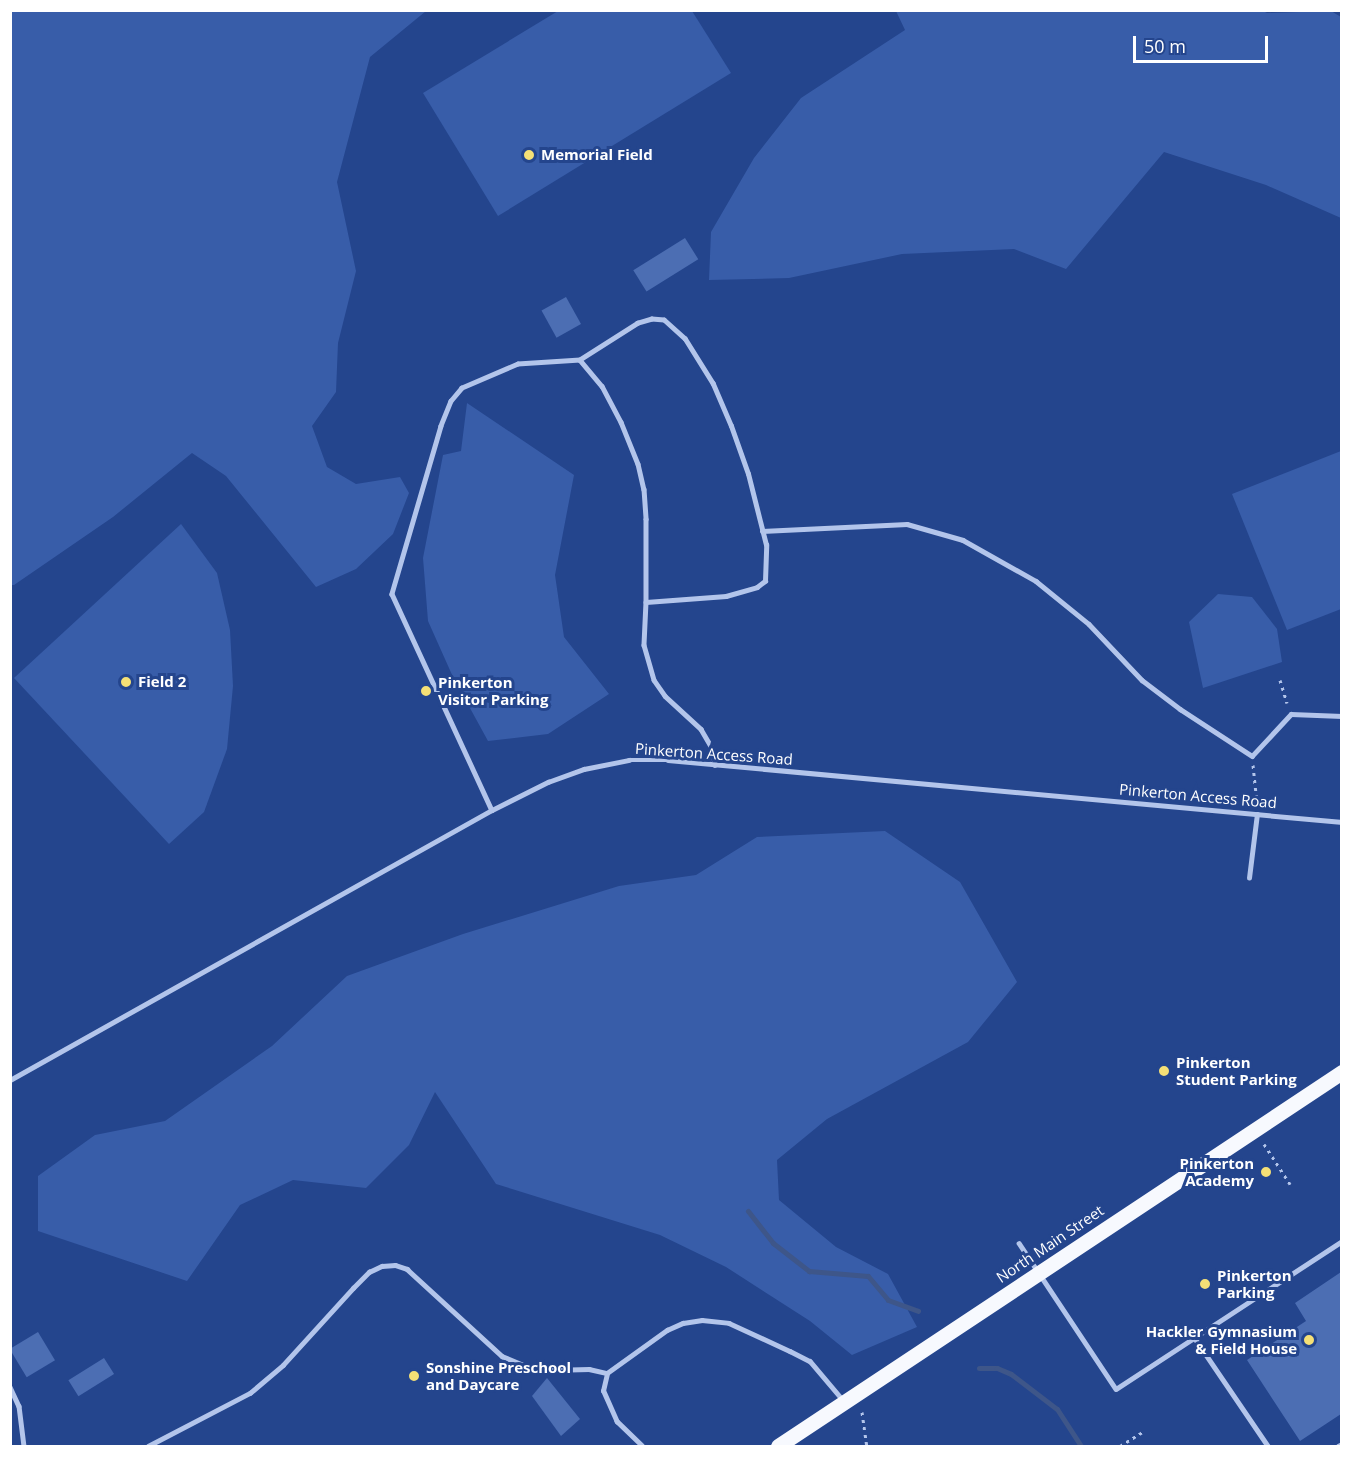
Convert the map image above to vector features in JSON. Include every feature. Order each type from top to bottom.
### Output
[{"type":"main road","name":"North Main Street","points":[[778,1446],[1340,1075]]},
{"type":"lane","points":[[492,810],[393,594],[396,574],[441,426],[451,401],[462,388],[518,364],[580,360],[638,323],[652,319],[664,320],[673,326],[685,339],[713,384],[748,474],[766,546],[767,566],[765,580],[757,587],[705,599],[646,602]]},
{"type":"lane","points":[[580,360],[602,386],[638,464],[645,509],[644,645],[654,680],[665,696],[701,729],[713,750],[715,765]]},
{"type":"lane","points":[[762,531],[907,524],[963,540],[1036,581],[1089,624],[1142,680],[1180,709],[1251,756],[1291,714],[1341,716]]},
{"type":"lane","name":"Pinkerton Access Road","points":[[10,1080],[492,810],[548,782],[584,769],[629,760],[715,765],[1341,822]]},
{"type":"lane","points":[[1249,878],[1257,814]]},
{"type":"lane","points":[[1019,1243],[1116,1389],[1341,1241]]},
{"type":"lane","points":[[148,1446],[250,1393],[283,1365],[369,1272],[382,1266],[395,1265],[406,1269],[502,1356],[539,1369],[589,1369],[607,1373]]},
{"type":"lane","points":[[642,1446],[617,1422],[603,1391],[607,1373],[667,1330],[702,1320],[729,1323],[810,1362],[845,1402]]},
{"type":"lane","points":[[1194,1337],[1269,1446]]},
{"type":"lane","points":[[10,1387],[19,1406],[24,1446]]},
{"type":"path","points":[[1280,680],[1291,714]]},
{"type":"path","points":[[1251,756],[1257,814]]},
{"type":"path","points":[[1264,1144],[1290,1184]]},
{"type":"path","points":[[862,1412],[867,1446]]},
{"type":"path","points":[[1120,1446],[1144,1431]]},
{"type":"shaded area","points":[[11,10],[426,11],[370,57],[337,182],[356,271],[338,343],[336,392],[312,426],[327,467],[356,484],[400,477],[409,493],[393,534],[356,569],[316,587],[226,476],[192,453],[113,517],[11,585]]},
{"type":"shaded area","points":[[1261,10],[1267,13],[1331,11],[1341,17],[1341,218],[1266,185],[1164,152],[1066,269],[1014,249],[902,254],[789,278],[709,280],[711,232],[754,158],[801,98],[905,30],[896,11]]},
{"type":"shaded area","name":"Memorial Field","points":[[558,11],[692,11],[731,73],[498,216],[423,93]]},
{"type":"shaded area","points":[[467,403],[574,475],[555,575],[564,637],[609,694],[548,734],[488,741],[453,677],[428,621],[423,558],[443,455],[461,451]]},
{"type":"shaded area","points":[[1341,451],[1341,609],[1287,630],[1232,494]]},
{"type":"shaded area","name":"Field 2","points":[[181,524],[217,573],[230,630],[233,686],[227,749],[204,812],[169,844],[14,678]]},
{"type":"shaded area","points":[[1218,594],[1252,597],[1277,629],[1282,662],[1203,688],[1189,622]]},
{"type":"shaded area","points":[[885,831],[960,882],[1017,982],[968,1042],[827,1119],[777,1160],[779,1200],[836,1247],[888,1274],[917,1327],[852,1355],[810,1321],[726,1267],[660,1235],[496,1184],[435,1092],[409,1145],[366,1188],[293,1180],[240,1205],[187,1281],[38,1231],[38,1176],[95,1135],[165,1121],[272,1046],[347,976],[463,934],[619,886],[696,875],[757,837]]},
{"type":"building","points":[[685,238],[698,259],[647,292],[633,270]]},
{"type":"building","points":[[566,297],[581,324],[557,338],[542,311]]},
{"type":"building","name":"Hackler Gymnasium & Field House","points":[[1341,1272],[1341,1414],[1300,1441],[1247,1360],[1306,1321],[1295,1303]]},
{"type":"building","points":[[38,1332],[55,1360],[27,1377],[10,1349]]},
{"type":"building","points":[[104,1358],[114,1374],[78,1396],[68,1380]]},
{"type":"building","points":[[547,1378],[580,1419],[561,1436],[532,1396]]},
{"type":"waterway","points":[[748,1211],[773,1243],[809,1271],[868,1276],[888,1300],[918,1311]]},
{"type":"waterway","points":[[979,1368],[997,1368],[1011,1374],[1057,1409],[1081,1446]]},
{"type":"place","name":"Memorial Field","points":[[529,155]]},
{"type":"place","name":"Field 2","points":[[126,682]]},
{"type":"place","name":"Pinkerton Visitor Parking","points":[[426,691]]},
{"type":"place","name":"Pinkerton Student Parking","points":[[1164,1071]]},
{"type":"place","name":"Pinkerton Academy","points":[[1266,1172]]},
{"type":"place","name":"Pinkerton Parking","points":[[1205,1284]]},
{"type":"place","name":"Hackler Gymnasium & Field House","points":[[1309,1340]]},
{"type":"place","name":"Sonshine Preschool and Daycare","points":[[414,1376]]}]
